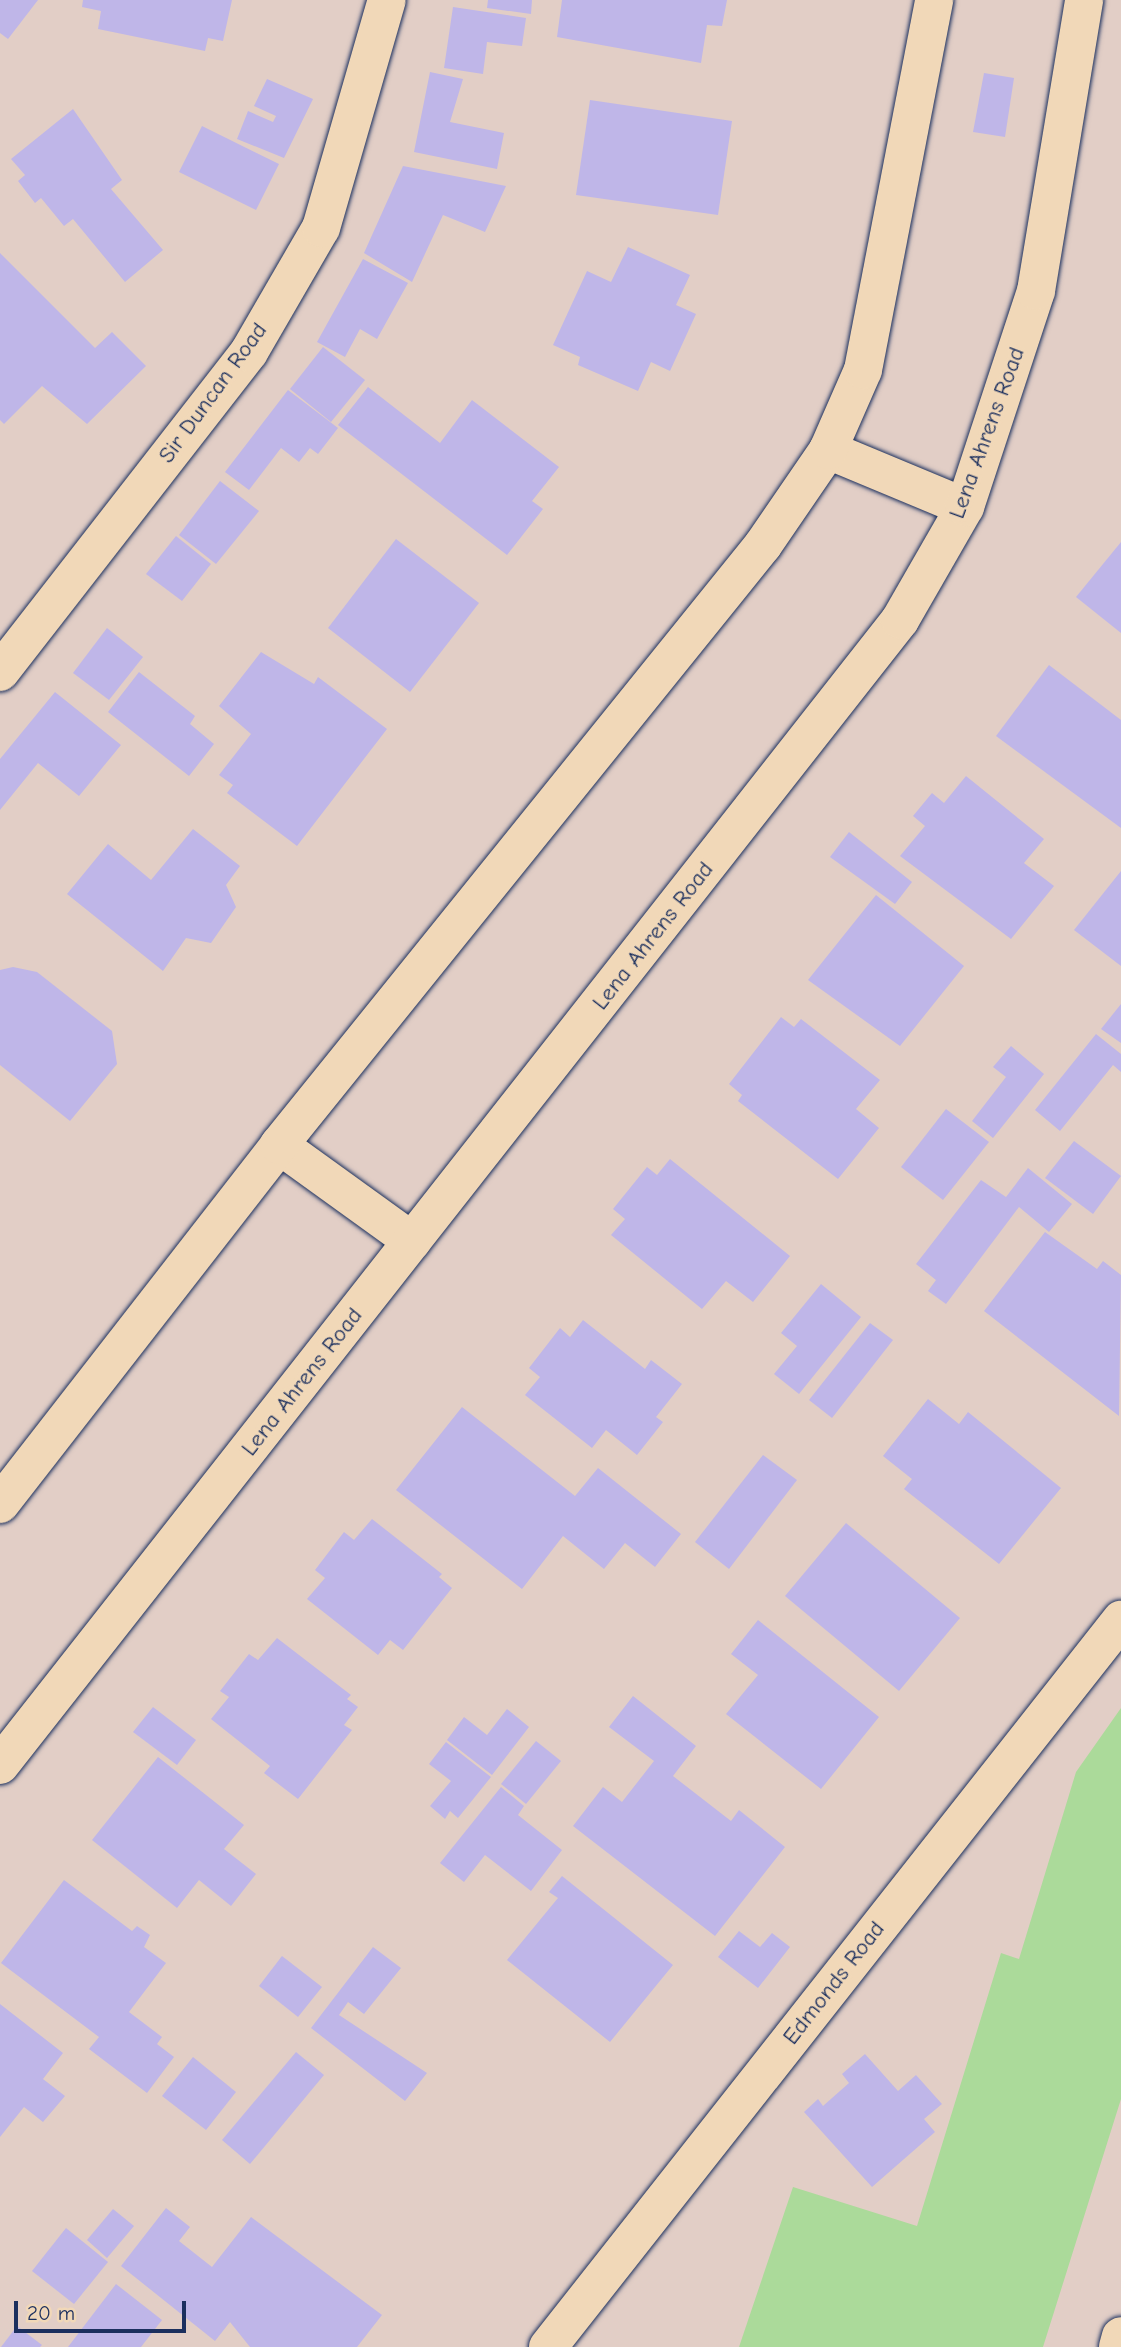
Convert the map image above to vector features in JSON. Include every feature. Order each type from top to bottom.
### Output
[{"type":"main road","name":"Sir Duncan Road","points":[[0,672],[249,352],[321,228],[387,0]]},
{"type":"main road","points":[[0,1504],[279,1145],[763,545],[828,450],[863,370],[934,0]]},
{"type":"main road","name":"Lena Ahrens Road","points":[[0,1765],[900,620],[965,507],[1036,290],[1084,0]]},
{"type":"main road","points":[[828,450],[965,507]]},
{"type":"main road","points":[[279,1145],[412,1241]]},
{"type":"main road","name":"Edmonds Road","points":[[548,2347],[1121,1620]]},
{"type":"main road","points":[[1118,2347],[1121,2336]]},
{"type":"green space","points":[[1121,1708],[1121,2099],[1043,2347],[739,2347],[793,2187],[917,2226],[1001,1953],[1019,1959],[1076,1772]]},
{"type":"building","points":[[0,0],[38,0],[8,39],[0,33]]},
{"type":"building","points":[[83,0],[232,0],[223,41],[208,38],[205,51],[98,29],[101,11],[82,7]]},
{"type":"building","points":[[488,0],[532,0],[531,14],[487,8]]},
{"type":"building","points":[[562,0],[727,0],[722,26],[707,25],[701,63],[557,37]]},
{"type":"building","points":[[453,7],[526,18],[522,46],[487,42],[483,74],[444,68]]},
{"type":"building","points":[[430,72],[463,79],[450,122],[504,133],[497,169],[414,152]]},
{"type":"building","points":[[984,73],[1014,78],[1005,137],[973,132]]},
{"type":"building","points":[[267,79],[313,99],[284,158],[237,139],[248,111],[273,122],[276,116],[254,106]]},
{"type":"building","points":[[590,100],[732,121],[718,215],[576,195]]},
{"type":"building","points":[[73,109],[122,180],[111,189],[163,250],[125,282],[73,219],[64,226],[41,198],[35,203],[18,181],[25,175],[11,159]]},
{"type":"building","points":[[202,126],[279,164],[256,210],[179,172]]},
{"type":"building","points":[[403,166],[506,186],[485,232],[443,215],[412,282],[364,253]]},
{"type":"building","points":[[628,247],[690,275],[676,305],[696,314],[670,371],[651,362],[638,391],[578,365],[580,357],[553,345],[587,271],[611,282]]},
{"type":"building","points":[[0,253],[95,348],[112,332],[146,366],[87,424],[42,386],[4,424],[0,420]]},
{"type":"building","points":[[363,259],[408,283],[377,339],[360,329],[345,357],[317,342]]},
{"type":"building","points":[[323,347],[365,380],[331,422],[290,389]]},
{"type":"building","points":[[368,387],[440,443],[472,400],[559,467],[532,501],[543,509],[507,555],[338,425]]},
{"type":"building","points":[[288,390],[338,428],[318,454],[310,448],[299,462],[281,448],[249,490],[225,472]]},
{"type":"building","points":[[220,481],[259,511],[216,564],[179,535]]},
{"type":"building","points":[[176,536],[211,564],[182,601],[146,574]]},
{"type":"building","points":[[396,539],[479,603],[410,692],[328,628]]},
{"type":"building","points":[[1121,542],[1121,633],[1076,597]]},
{"type":"building","points":[[107,628],[143,657],[109,700],[73,673]]},
{"type":"building","points":[[261,652],[314,684],[318,677],[387,729],[297,846],[227,793],[233,785],[219,775],[251,734],[219,706]]},
{"type":"building","points":[[1049,665],[1121,720],[1121,828],[996,736]]},
{"type":"building","points":[[139,672],[195,716],[190,724],[214,744],[189,776],[108,712]]},
{"type":"building","points":[[55,692],[121,745],[79,796],[38,763],[0,810],[0,759]]},
{"type":"building","points":[[966,776],[1044,839],[1024,863],[1054,886],[1011,939],[900,856],[925,826],[913,816],[932,793],[944,803]]},
{"type":"building","points":[[193,829],[240,866],[226,885],[236,907],[211,943],[186,938],[163,971],[67,894],[108,844],[151,880]]},
{"type":"building","points":[[849,832],[912,882],[895,904],[830,857]]},
{"type":"building","points":[[1121,871],[1121,966],[1074,930]]},
{"type":"building","points":[[876,895],[964,966],[900,1046],[808,980]]},
{"type":"building","points":[[13,967],[37,972],[112,1031],[117,1064],[70,1121],[0,1065],[0,970]]},
{"type":"building","points":[[1121,1004],[1121,1043],[1101,1029]]},
{"type":"building","points":[[781,1017],[794,1027],[801,1019],[880,1080],[856,1109],[879,1128],[838,1179],[738,1101],[742,1095],[729,1084]]},
{"type":"building","points":[[1096,1034],[1121,1054],[1121,1072],[1113,1065],[1060,1131],[1035,1110]]},
{"type":"building","points":[[1011,1046],[1044,1074],[993,1138],[972,1121],[1006,1077],[993,1067]]},
{"type":"building","points":[[946,1109],[989,1142],[943,1200],[901,1167]]},
{"type":"building","points":[[1074,1141],[1121,1176],[1093,1214],[1045,1178]]},
{"type":"building","points":[[670,1159],[790,1256],[753,1302],[726,1281],[702,1309],[611,1235],[625,1219],[613,1209],[647,1167],[657,1175]]},
{"type":"building","points":[[1028,1168],[1072,1204],[1049,1232],[1019,1207],[946,1304],[928,1291],[936,1280],[916,1264],[981,1180],[1006,1197]]},
{"type":"building","points":[[1045,1232],[1097,1269],[1103,1261],[1121,1275],[1119,1416],[984,1311]]},
{"type":"building","points":[[821,1284],[861,1317],[799,1394],[774,1374],[797,1346],[781,1333]]},
{"type":"building","points":[[583,1320],[645,1369],[651,1360],[682,1384],[656,1417],[663,1422],[637,1455],[606,1430],[592,1448],[525,1395],[540,1377],[529,1368],[560,1328],[570,1337]]},
{"type":"building","points":[[870,1323],[893,1340],[832,1418],[809,1400]]},
{"type":"building","points":[[928,1399],[959,1424],[968,1412],[1061,1488],[999,1564],[904,1489],[912,1479],[883,1456]]},
{"type":"building","points":[[462,1407],[575,1496],[598,1468],[681,1534],[655,1567],[625,1543],[604,1569],[563,1536],[522,1589],[396,1490]]},
{"type":"building","points":[[763,1455],[797,1480],[729,1569],[695,1542]]},
{"type":"building","points":[[372,1519],[442,1574],[439,1577],[452,1588],[403,1650],[390,1640],[378,1655],[307,1599],[325,1578],[315,1570],[344,1532],[354,1540]]},
{"type":"building","points":[[846,1523],[960,1618],[899,1691],[785,1596]]},
{"type":"building","points":[[758,1620],[879,1717],[821,1789],[726,1714],[758,1675],[731,1654]]},
{"type":"building","points":[[277,1638],[351,1695],[347,1699],[358,1707],[344,1725],[352,1730],[298,1799],[264,1773],[270,1766],[211,1719],[229,1697],[220,1691],[249,1654],[258,1660]]},
{"type":"building","points":[[633,1696],[696,1746],[673,1776],[731,1821],[739,1810],[785,1847],[715,1936],[573,1826],[603,1787],[622,1802],[654,1761],[609,1727]]},
{"type":"building","points":[[153,1707],[196,1740],[177,1765],[133,1732]]},
{"type":"building","points":[[507,1709],[529,1727],[492,1775],[447,1740],[464,1717],[487,1735]]},
{"type":"building","points":[[536,1741],[561,1761],[526,1804],[501,1784]]},
{"type":"building","points":[[446,1742],[491,1777],[458,1818],[450,1811],[445,1819],[430,1806],[451,1781],[429,1764]]},
{"type":"building","points":[[158,1757],[244,1825],[224,1849],[256,1874],[231,1906],[199,1880],[177,1908],[92,1840]]},
{"type":"building","points":[[501,1787],[524,1806],[518,1815],[562,1850],[531,1891],[485,1855],[464,1882],[440,1863]]},
{"type":"building","points":[[562,1876],[673,1965],[610,2042],[507,1960],[558,1898],[549,1892]]},
{"type":"building","points":[[64,1880],[132,1931],[137,1926],[150,1935],[144,1947],[166,1963],[129,2012],[162,2037],[157,2044],[174,2057],[147,2093],[89,2049],[99,2037],[1,1963]]},
{"type":"building","points":[[739,1931],[760,1947],[772,1933],[790,1947],[758,1988],[718,1957]]},
{"type":"building","points":[[373,1947],[401,1968],[364,2014],[348,2002],[339,2015],[427,2073],[405,2101],[311,2028]]},
{"type":"building","points":[[282,1956],[322,1987],[298,2017],[259,1986]]},
{"type":"building","points":[[0,2004],[63,2053],[43,2079],[65,2096],[43,2122],[24,2107],[0,2137]]},
{"type":"building","points":[[296,2052],[324,2075],[250,2164],[222,2140]]},
{"type":"building","points":[[865,2054],[898,2091],[916,2075],[942,2104],[924,2119],[935,2132],[872,2187],[804,2112],[818,2099],[823,2106],[849,2083],[842,2074]]},
{"type":"building","points":[[193,2057],[236,2092],[206,2130],[162,2096]]},
{"type":"building","points":[[166,2208],[190,2227],[179,2241],[212,2267],[251,2217],[382,2315],[357,2347],[250,2347],[230,2322],[215,2341],[121,2266]]},
{"type":"building","points":[[113,2209],[134,2226],[107,2258],[87,2240]]},
{"type":"building","points":[[66,2228],[108,2262],[74,2304],[32,2271]]},
{"type":"building","points":[[116,2284],[162,2320],[141,2347],[68,2347]]},
{"type":"building","points":[[17,2326],[42,2345],[1,2347]]}]
